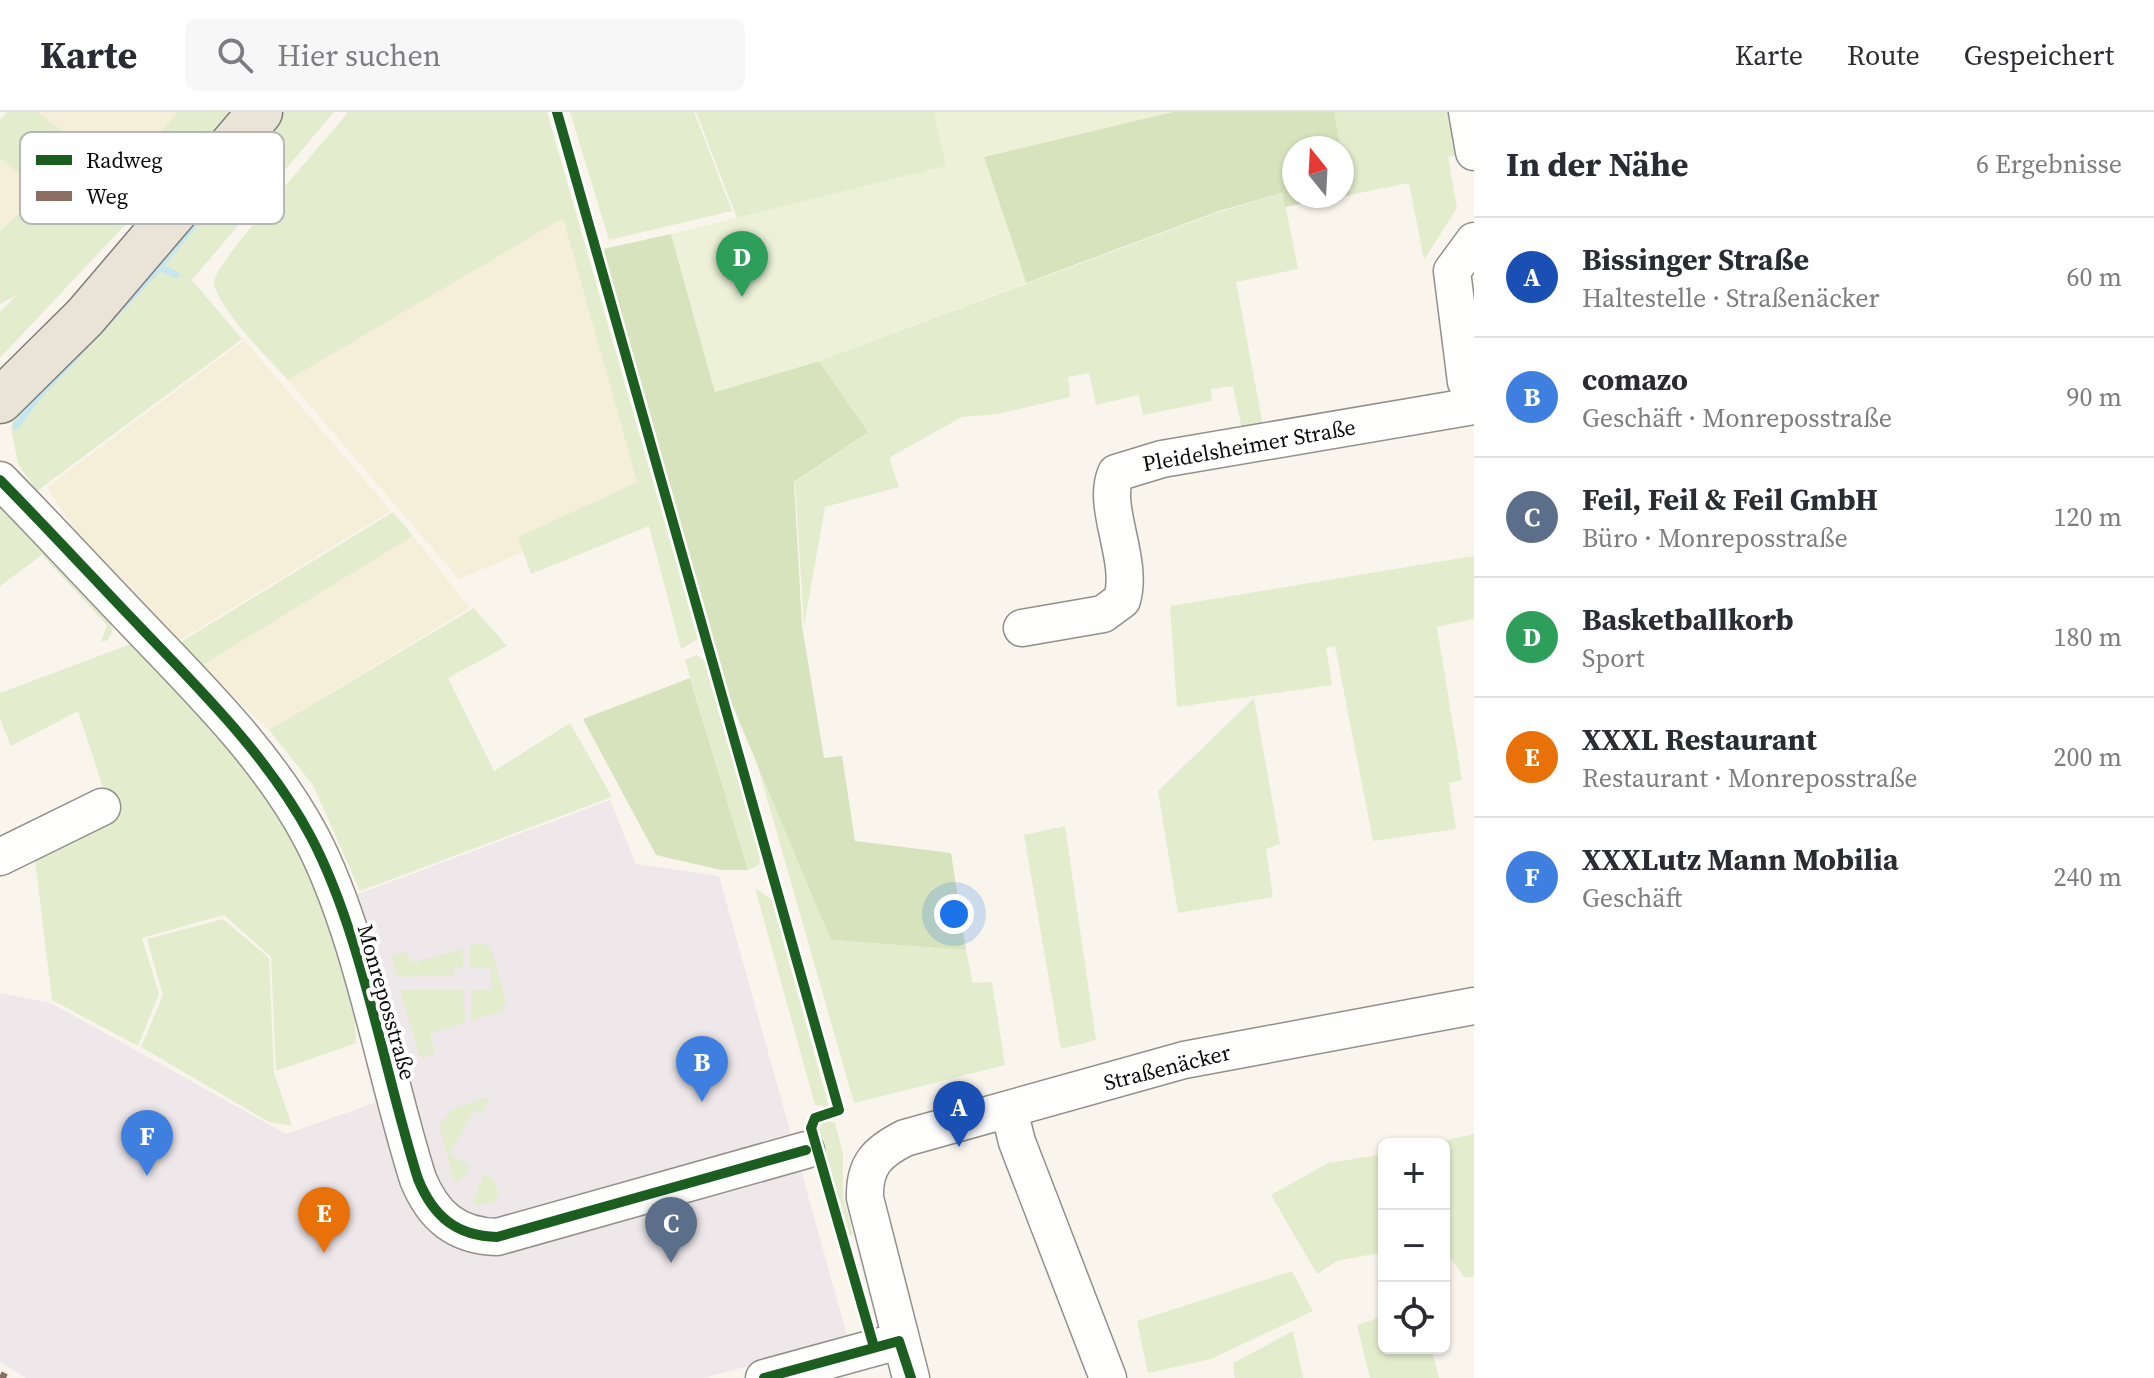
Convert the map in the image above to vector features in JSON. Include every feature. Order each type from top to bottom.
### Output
[{"type":"main road","points":[[243,132],[260,112]]},
{"type":"main road","points":[[0,401],[85,317],[164,224]]},
{"type":"street","points":[[1467,112],[1474,152]]},
{"type":"street","points":[[1474,241],[1452,271],[1466,382],[1474,397]]},
{"type":"street","name":"Pleidelsheimer Straße","points":[[1022,628],[1103,614],[1122,600],[1126,571],[1113,497],[1112,482],[1116,473],[1176,457],[1474,406]]},
{"type":"street","name":"Monreposstraße","points":[[0,480],[192,681],[238,732],[290,800],[329,877],[418,1179],[426,1199],[448,1223],[476,1236],[497,1237],[806,1150]]},
{"type":"street","points":[[0,857],[102,807]]},
{"type":"street","name":"Straßenäcker","points":[[899,1341],[865,1198],[864,1178],[871,1162],[886,1148],[905,1138],[1184,1060],[1474,1006]]},
{"type":"street","points":[[1009,1110],[1022,1154],[1108,1378]]},
{"type":"street","points":[[764,1378],[899,1341],[911,1378]]},
{"type":"shaded area","points":[[37,112],[178,112],[160,132],[64,132]]},
{"type":"shaded area","points":[[0,158],[20,174],[20,213],[0,231]]},
{"type":"shaded area","points":[[563,217],[637,482],[518,537],[523,552],[459,579],[288,380]]},
{"type":"shaded area","points":[[244,340],[391,511],[179,641],[79,537],[47,487]]},
{"type":"shaded area","points":[[413,536],[470,608],[269,730],[201,666]]},
{"type":"shaded area","points":[[610,800],[636,864],[719,876],[848,1339],[704,1378],[26,1378],[0,1362],[0,993],[51,1003],[286,1134],[397,1095],[342,900]]},
{"type":"green space","points":[[7,112],[37,112],[64,132],[20,132],[20,174],[0,158],[0,120]]},
{"type":"green space","points":[[178,112],[231,112],[212,132],[160,132]]},
{"type":"green space","points":[[275,112],[334,112],[284,171],[284,132],[258,132]]},
{"type":"green space","points":[[348,112],[547,112],[698,639],[681,649],[649,526],[531,574],[518,537],[637,482],[563,218],[288,380],[245,333],[224,305],[214,282],[254,224],[284,224],[284,188]]},
{"type":"green space","points":[[570,112],[694,112],[732,211],[609,240]]},
{"type":"green space","points":[[696,112],[934,112],[947,166],[737,218]]},
{"type":"green space","points":[[934,112],[1173,112],[984,157],[1026,283],[819,361],[715,392],[671,234],[946,166]]},
{"type":"green space","points":[[985,112],[1334,112],[1339,136],[1282,136],[1282,193],[1219,211],[1026,283],[984,158]]},
{"type":"green space","points":[[1334,112],[1467,112],[1474,151],[1448,157],[1457,208],[1424,260],[1409,183],[1354,194],[1354,136],[1339,136]]},
{"type":"green space","points":[[1282,193],[1282,208],[1286,208],[1298,269],[1236,282],[1266,441],[1245,444],[1233,386],[1211,389],[1212,401],[1143,415],[1139,395],[1096,405],[1089,373],[1068,377],[1070,397],[998,414],[962,417],[892,456],[890,460],[899,487],[825,507],[804,626],[795,482],[868,432],[819,361],[1219,212]]},
{"type":"green space","points":[[20,212],[20,224],[126,224],[0,358],[0,312],[17,295],[0,304],[0,231]]},
{"type":"green space","points":[[180,224],[239,224],[192,280],[242,339],[37,491],[18,464],[11,427],[16,416]]},
{"type":"green space","points":[[671,234],[715,392],[819,361],[868,432],[794,482],[802,626],[824,758],[842,756],[855,841],[951,853],[966,950],[831,940],[708,647],[594,251]]},
{"type":"green space","points":[[0,505],[108,618],[113,629],[108,640],[101,642],[107,625],[42,555],[0,586]]},
{"type":"green space","points":[[393,512],[413,536],[201,666],[181,642]]},
{"type":"green space","points":[[698,546],[831,940],[966,950],[973,983],[992,982],[1005,1065],[854,1103],[719,630]]},
{"type":"green space","points":[[1474,556],[1474,619],[1437,627],[1462,780],[1449,783],[1456,829],[1373,841],[1335,646],[1326,648],[1332,685],[1177,707],[1170,606]]},
{"type":"green space","points":[[474,608],[507,646],[448,678],[494,771],[570,723],[612,797],[360,891],[313,785],[269,730]]},
{"type":"green space","points":[[136,642],[256,771],[317,879],[353,975],[356,1043],[276,1071],[271,957],[224,915],[142,938],[159,994],[138,1046],[52,1000],[34,852],[112,815],[78,711],[11,746],[0,719],[0,693]]},
{"type":"green space","points":[[696,655],[704,660],[760,857],[759,865],[748,870],[685,660]]},
{"type":"green space","points":[[690,678],[748,870],[721,870],[656,855],[583,719]]},
{"type":"green space","points":[[1254,698],[1280,844],[1266,849],[1273,897],[1178,913],[1158,791]]},
{"type":"green space","points":[[1065,826],[1096,1040],[1061,1049],[1024,835]]},
{"type":"green space","points":[[755,888],[772,900],[829,1107],[815,1105]]},
{"type":"green space","points":[[223,919],[269,958],[274,1073],[292,1126],[269,1122],[141,1047],[163,995],[147,939]]},
{"type":"green space","points":[[482,942],[484,946],[490,945],[507,1004],[502,1006],[503,1011],[471,1021],[471,990],[491,989],[491,968],[470,968],[470,946]]},
{"type":"green space","points":[[464,948],[463,968],[454,968],[455,975],[397,977],[391,956],[407,951],[411,963]]},
{"type":"green space","points":[[400,990],[464,990],[465,1023],[430,1033],[435,1053],[420,1058]]},
{"type":"green space","points":[[491,1096],[482,1114],[474,1110],[450,1154],[470,1166],[464,1178],[454,1182],[439,1125],[452,1109]]},
{"type":"green space","points":[[825,1120],[835,1123],[843,1154],[843,1196],[853,1234],[850,1236],[818,1128]]},
{"type":"green space","points":[[1474,1134],[1474,1276],[1465,1278],[1450,1258],[1450,1139]]},
{"type":"green space","points":[[1378,1155],[1378,1253],[1337,1261],[1317,1274],[1271,1195],[1328,1163]]},
{"type":"green space","points":[[484,1174],[493,1179],[500,1194],[492,1203],[474,1206],[472,1202]]},
{"type":"green space","points":[[1292,1271],[1313,1311],[1211,1359],[1148,1373],[1137,1321]]},
{"type":"green space","points":[[1378,1318],[1378,1354],[1433,1354],[1439,1378],[1370,1378],[1357,1325]]},
{"type":"green space","points":[[1293,1331],[1303,1378],[1235,1378],[1233,1363]]},
{"type":"waterway","points":[[16,426],[39,395],[154,273],[194,224]]},
{"type":"waterway","points":[[159,267],[176,275]]},
{"type":"marked path","points":[[0,1375],[6,1378]]},
{"type":"cycle path","points":[[557,112],[839,1110],[815,1118],[811,1128],[874,1347]]},
{"type":"cycle path","points":[[0,480],[212,703],[276,780],[294,808],[329,875],[344,916],[418,1179],[431,1204],[448,1222],[469,1233],[497,1237],[806,1150]]},
{"type":"cycle path","points":[[764,1378],[899,1341],[911,1378]]},
{"type":"place","name":"Basketballkorb","points":[[742,297]]},
{"type":"place","name":"comazo","points":[[702,1102]]},
{"type":"place","name":"Bissinger Straße","points":[[959,1147]]},
{"type":"place","name":"XXXLutz Mann Mobilia","points":[[147,1176]]},
{"type":"place","name":"XXXL Restaurant","points":[[324,1253]]},
{"type":"place","name":"Feil, Feil & Feil GmbH","points":[[671,1263]]}]
